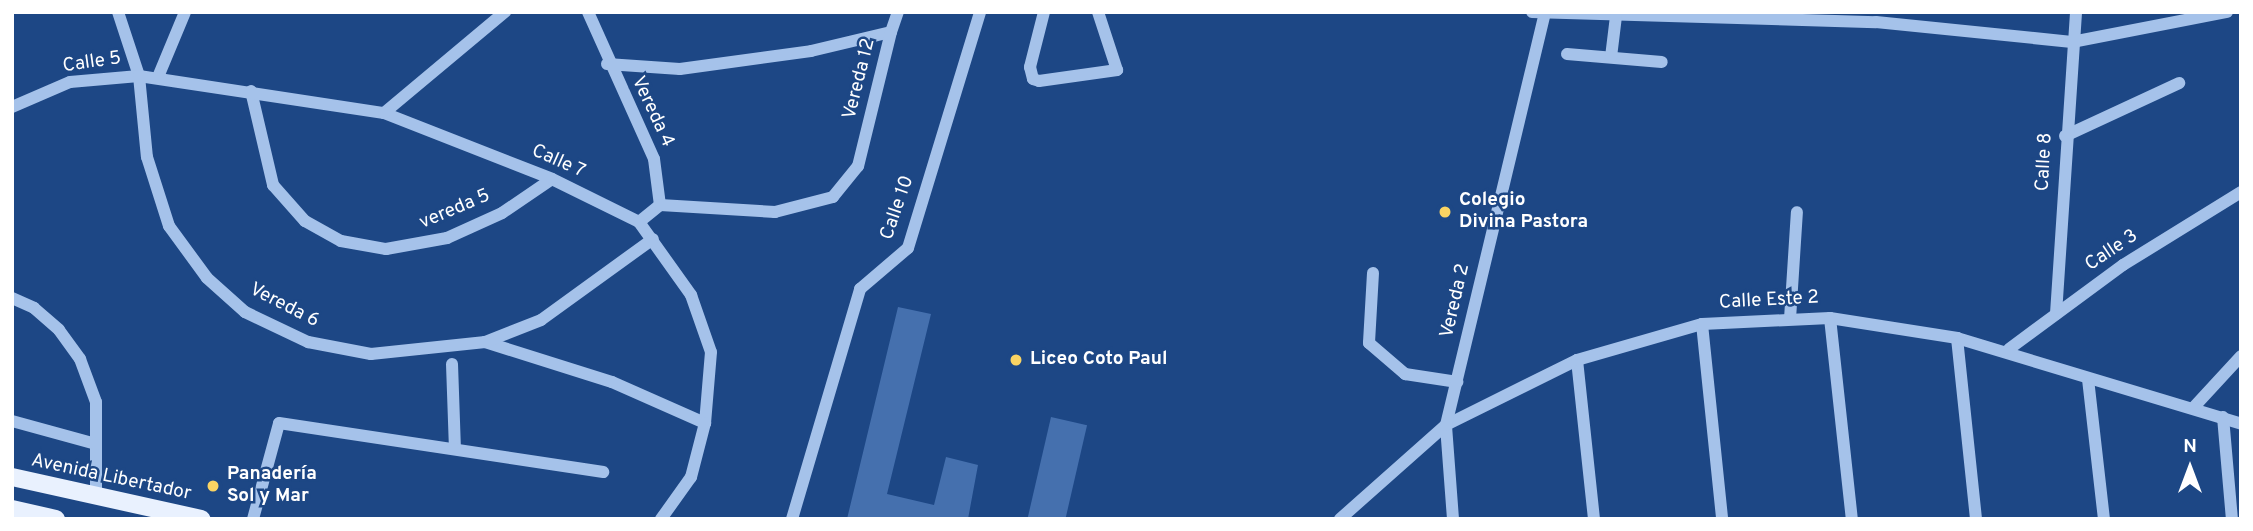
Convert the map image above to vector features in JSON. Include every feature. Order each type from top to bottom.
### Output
[{"type":"main road","name":"Avenida Libertador","points":[[12,477],[201,519]]},
{"type":"main road","points":[[12,509],[56,519]]},
{"type":"street","name":"Vereda 6","points":[[118,12],[139,76],[147,158],[169,226],[207,278],[245,312],[308,342],[371,354],[485,342],[612,382],[705,423]]},
{"type":"street","points":[[158,77],[185,12]]},
{"type":"street","points":[[384,113],[505,12]]},
{"type":"street","name":"Vereda 4","points":[[588,12],[607,64],[654,159],[660,205]]},
{"type":"street","points":[[891,32],[898,12]]},
{"type":"street","name":"Calle 10","points":[[792,519],[860,289],[908,248],[980,12]]},
{"type":"street","points":[[1044,12],[1030,67],[1032,79],[1039,81],[1117,70],[1097,12]]},
{"type":"street","points":[[1532,12],[1616,16],[1848,17],[2072,42],[2227,12]]},
{"type":"street","name":"Calle 8","points":[[2056,314],[2065,136],[2076,12]]},
{"type":"street","name":"Vereda 2","points":[[1452,519],[1446,425],[1545,13]]},
{"type":"street","points":[[1611,57],[1616,16]]},
{"type":"street","name":"Vereda 12","points":[[607,64],[680,69],[811,51],[891,32],[858,166],[833,197],[762,212],[660,205]]},
{"type":"street","points":[[1567,54],[1662,62]]},
{"type":"street","name":"Calle 7","points":[[139,76],[384,113],[552,179],[639,222],[691,295],[711,352],[705,423],[691,477],[661,519]]},
{"type":"street","name":"Calle 5","points":[[12,107],[70,82],[139,76]]},
{"type":"street","points":[[2065,136],[2179,83]]},
{"type":"street","name":"vereda 5","points":[[251,91],[273,185],[305,222],[341,242],[386,249],[447,238],[502,213],[552,179]]},
{"type":"street","name":"Calle 3","points":[[2010,349],[2123,265],[2241,192]]},
{"type":"street","points":[[639,222],[660,205]]},
{"type":"street","points":[[1790,319],[1797,212]]},
{"type":"street","points":[[485,342],[541,320],[653,239]]},
{"type":"street","points":[[1373,273],[1370,343],[1405,373],[1457,382]]},
{"type":"street","points":[[12,298],[59,330],[80,359],[96,402],[96,496]]},
{"type":"street","points":[[1830,318],[1852,519]]},
{"type":"street","name":"Calle Este 2","points":[[1340,519],[1446,425],[1577,360],[1702,324],[1830,318],[1957,338],[2010,349],[2088,379],[2194,407],[2241,424]]},
{"type":"street","points":[[1702,324],[1722,519]]},
{"type":"street","points":[[1957,338],[1976,519]]},
{"type":"street","points":[[2194,407],[2241,356]]},
{"type":"street","points":[[1577,360],[1594,519]]},
{"type":"street","points":[[452,364],[455,449]]},
{"type":"street","points":[[2088,379],[2104,519]]},
{"type":"street","points":[[2223,417],[2234,487],[2232,519]]},
{"type":"street","points":[[12,421],[96,444]]},
{"type":"street","points":[[253,519],[279,423],[603,472]]},
{"type":"building","points":[[898,307],[931,314],[887,494],[934,505],[946,457],[978,465],[968,519],[847,519]]},
{"type":"building","name":"Liceo Coto Paul","points":[[1051,417],[1087,425],[1065,519],[1027,519]]},
{"type":"place","name":"Colegio Divina Pastora","points":[[1445,212]]},
{"type":"place","name":"Liceo Coto Paul","points":[[1016,360]]},
{"type":"place","name":"Panadería Sol y Mar","points":[[213,486]]}]
